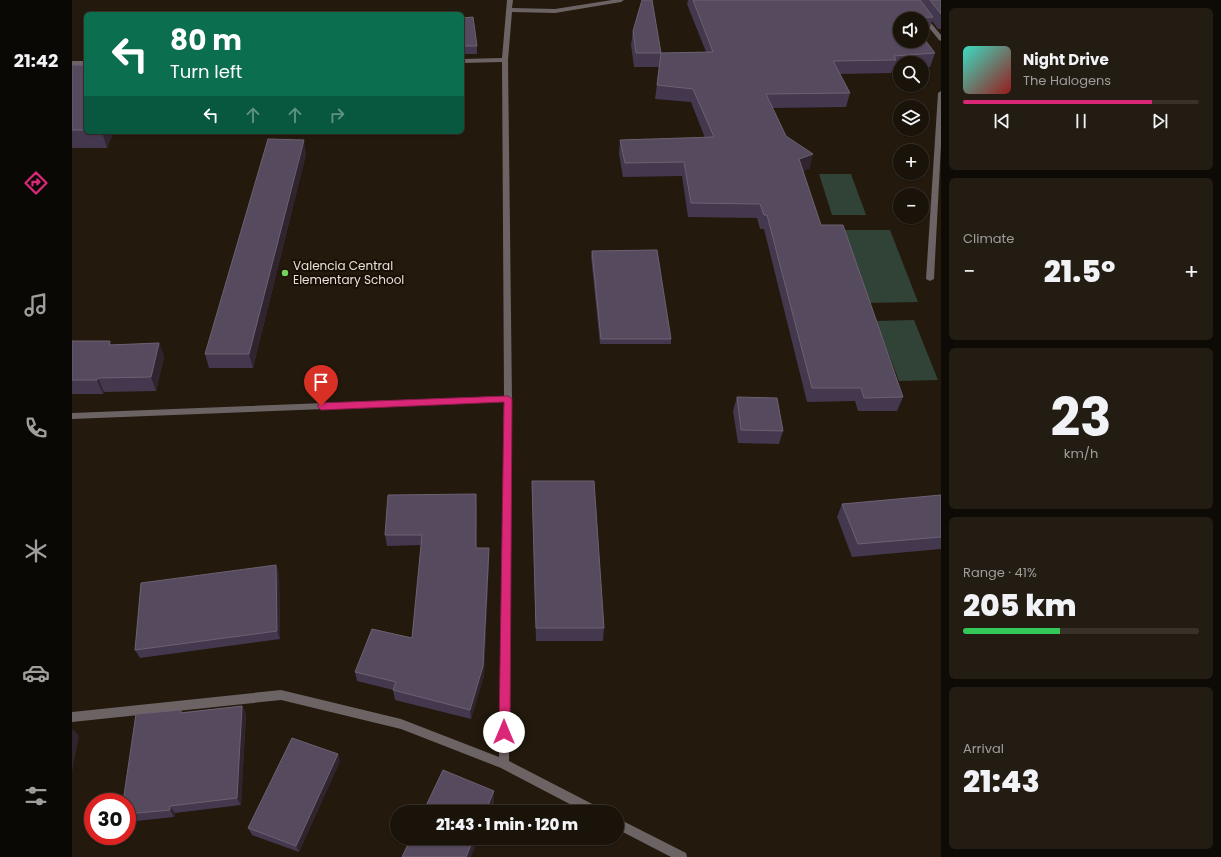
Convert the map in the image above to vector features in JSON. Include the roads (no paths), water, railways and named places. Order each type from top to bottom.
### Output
[{"type":"street","points":[[504,764],[508,399],[505,60],[510,0]]},
{"type":"street","points":[[510,10],[555,11],[621,0]]},
{"type":"street","points":[[919,11],[941,39]]},
{"type":"street","points":[[464,61],[505,60]]},
{"type":"street","points":[[72,63],[84,63]]},
{"type":"street","points":[[930,279],[941,93]]},
{"type":"street","points":[[72,416],[508,399]]},
{"type":"street","points":[[72,717],[281,696],[401,724],[504,764],[583,805]]},
{"type":"street","points":[[624,827],[682,857]]},
{"type":"place","name":"Valencia Central Elementary School","points":[[285,273]]}]
